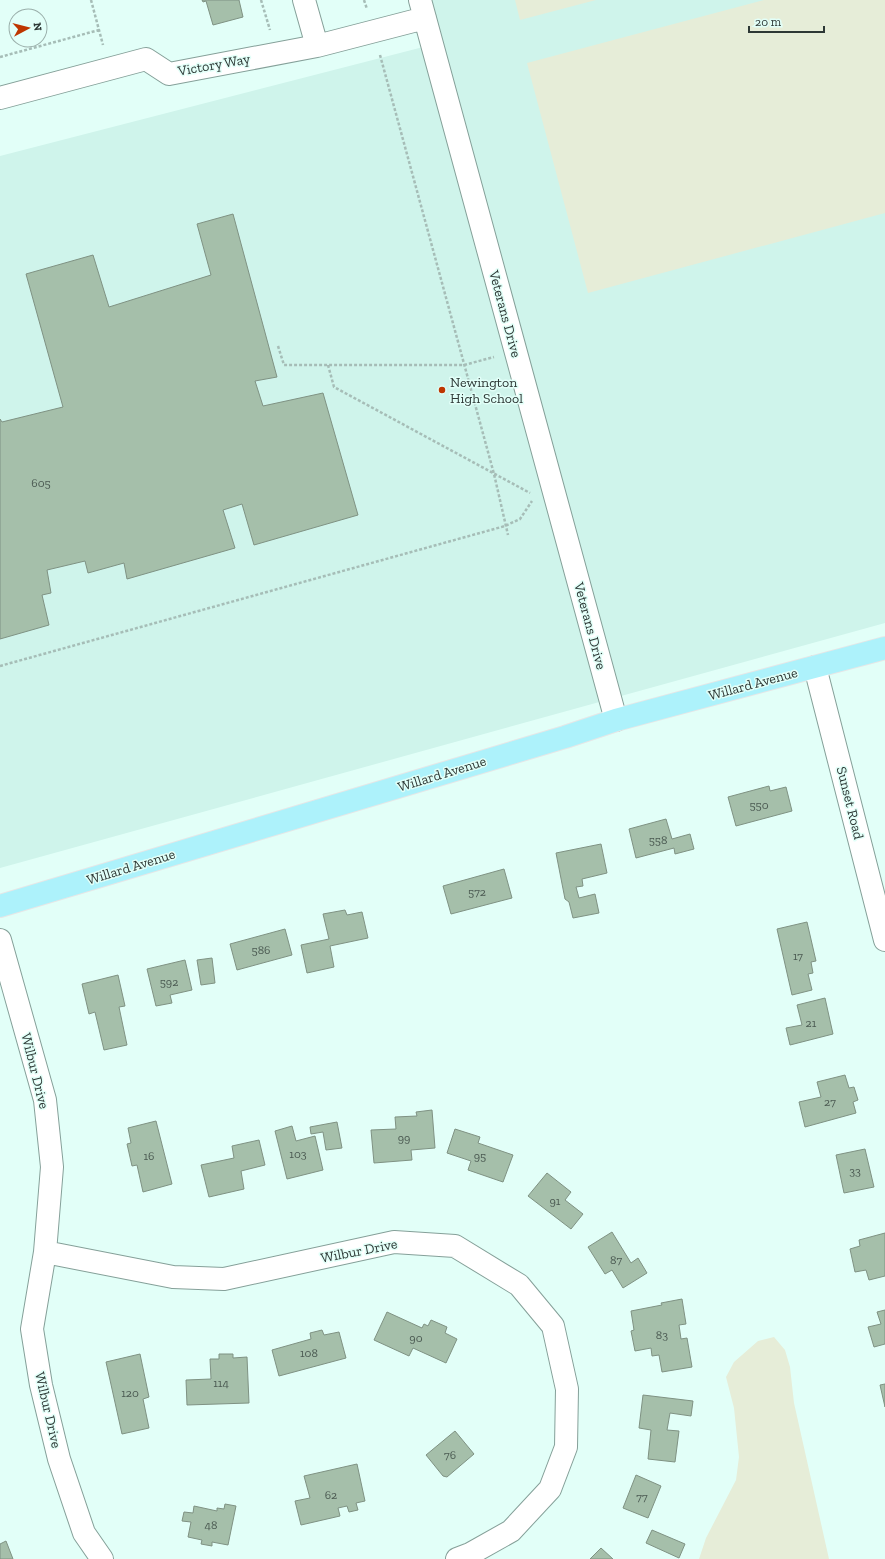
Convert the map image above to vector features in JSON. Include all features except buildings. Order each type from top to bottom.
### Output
[{"type":"main road","name":"Willard Avenue","points":[[0,906],[565,737],[616,720],[885,648]]},
{"type":"street","points":[[304,0],[317,46]]},
{"type":"street","name":"Victory Way","points":[[0,98],[146,59],[169,74],[317,46],[422,9]]},
{"type":"street","name":"Veterans Drive","points":[[422,9],[616,720]]},
{"type":"street","name":"Sunset Road","points":[[815,667],[885,940]]},
{"type":"street","name":"Wilbur Drive","points":[[0,940],[44,1100],[52,1168],[45,1252],[32,1329],[41,1385],[59,1459],[84,1533],[102,1559]]},
{"type":"street","name":"Wilbur Drive","points":[[45,1252],[173,1277],[224,1279],[394,1242],[455,1246],[519,1285],[553,1326],[567,1389],[566,1447],[550,1489],[511,1531],[470,1554],[457,1559]]},
{"type":"path","points":[[91,0],[110,69]]},
{"type":"path","points":[[261,0],[276,54]]},
{"type":"path","points":[[0,57],[99,30]]},
{"type":"path","points":[[379,55],[494,474],[508,535]]},
{"type":"path","points":[[278,346],[284,365],[464,365],[500,355]]},
{"type":"path","points":[[0,666],[505,526],[520,519],[535,496],[334,387],[328,365]]},
{"type":"shaded area","name":"Newington High School","points":[[419,0],[885,0],[885,623],[0,868],[0,156],[431,45]]},
{"type":"shaded area","points":[[515,0],[596,0],[520,20]]},
{"type":"shaded area","points":[[764,0],[885,0],[885,213],[588,293],[527,63]]},
{"type":"shaded area","points":[[774,1337],[785,1350],[790,1367],[794,1403],[829,1559],[699,1559],[706,1538],[736,1480],[739,1457],[734,1408],[726,1377],[734,1362],[758,1341]]},
{"type":"place","name":"Newington High School","points":[[442,390]]}]
